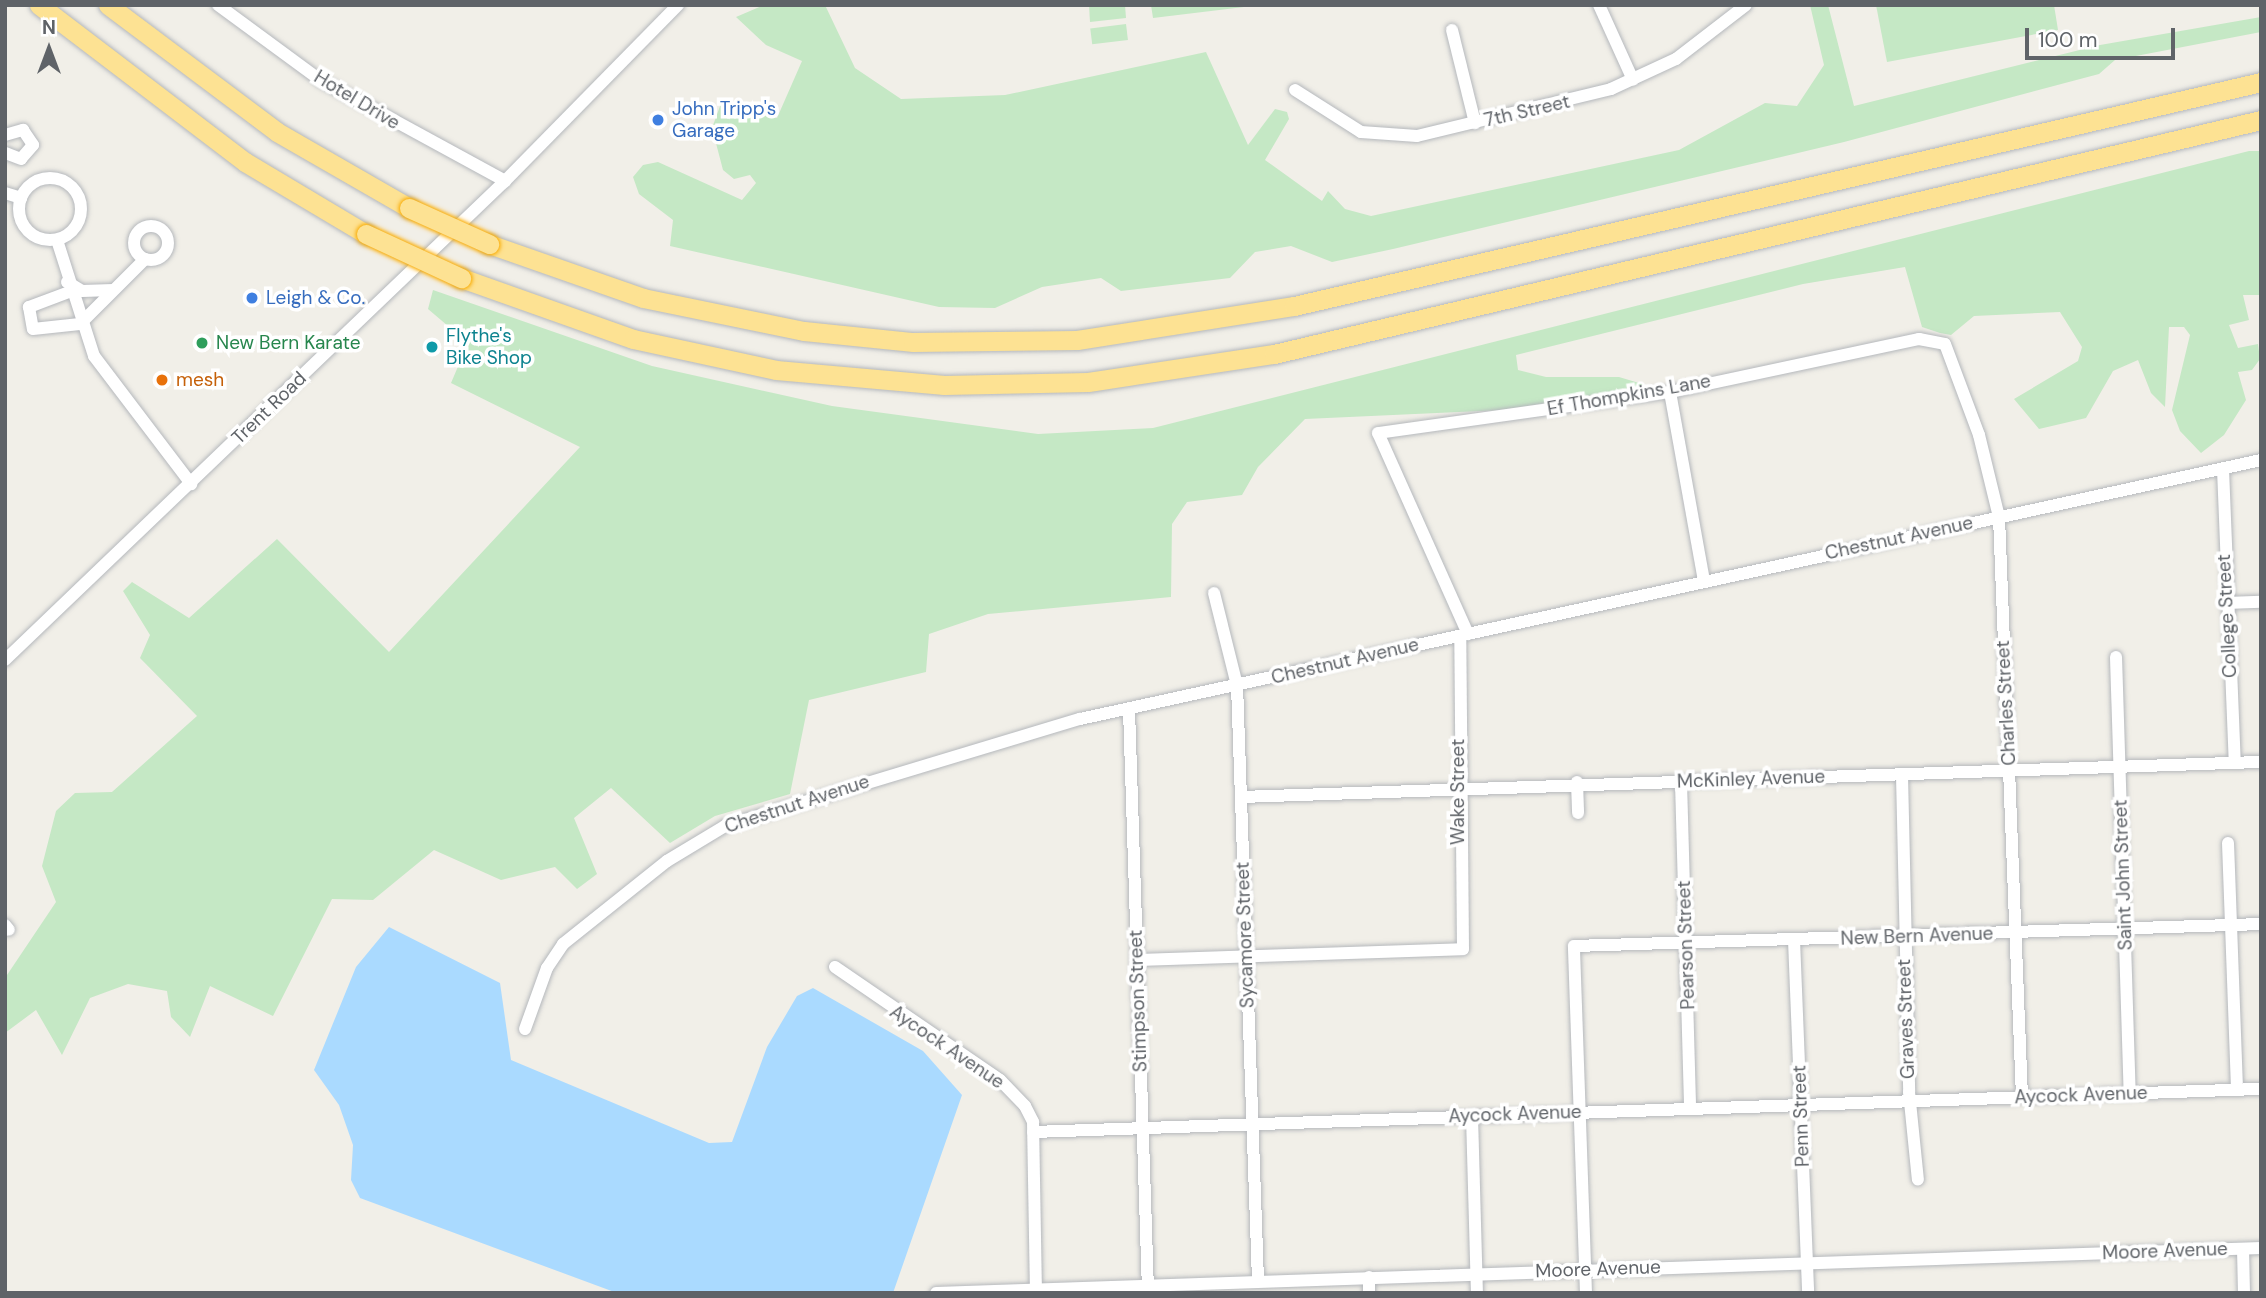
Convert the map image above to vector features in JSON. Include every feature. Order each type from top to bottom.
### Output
[{"type":"highway","points":[[26,5],[76,37],[245,162],[366,234],[461,278],[632,339],[776,370],[944,386],[1088,382],[1274,354],[2238,125],[2261,122]]},
{"type":"highway","points":[[39,5],[76,37]]},
{"type":"highway","points":[[120,11],[186,68],[276,132],[409,208],[489,244],[643,298],[804,331],[913,342],[1077,340],[1294,306],[2261,82]]},
{"type":"street","name":"Hotel Drive","points":[[218,5],[320,80],[505,181]]},
{"type":"street","name":"Trent Road","points":[[5,660],[505,181],[678,5]]},
{"type":"street","points":[[1599,5],[1633,80]]},
{"type":"street","name":"7th Street","points":[[1296,90],[1338,120],[1388,137],[1475,122],[1633,80],[1676,59],[1746,5]]},
{"type":"street","points":[[1452,30],[1475,122]]},
{"type":"street","points":[[5,135],[27,132],[33,145],[26,158]]},
{"type":"street","points":[[5,153],[26,158]]},
{"type":"street","points":[[26,158],[37,181]]},
{"type":"street","points":[[37,181],[67,183],[80,199],[80,220],[57,240],[38,238],[24,226],[21,198],[37,181]]},
{"type":"street","points":[[5,193],[21,198]]},
{"type":"street","points":[[57,240],[80,324],[114,388],[191,484]]},
{"type":"street","points":[[114,290],[82,291],[68,287],[36,300],[27,320],[33,329],[56,331],[80,324],[114,290],[145,259]]},
{"type":"street","name":"Ef Thompkins Lane","points":[[1378,433],[1670,392],[1919,340]]},
{"type":"street","name":"Charles Street","points":[[1919,340],[1945,344],[1979,435],[1999,517],[2022,1096]]},
{"type":"street","points":[[1670,392],[1703,581]]},
{"type":"street","name":"Wake Street","points":[[1246,960],[1463,949],[1457,786],[1464,635],[1378,433]]},
{"type":"street","name":"Chestnut Avenue","points":[[525,1029],[539,986],[563,944],[714,831],[996,740],[1703,581],[2261,460]]},
{"type":"street","name":"College Street","points":[[2223,469],[2226,603],[2235,762]]},
{"type":"street","name":"Sycamore Street","points":[[1214,593],[1237,685],[1258,1281]]},
{"type":"street","points":[[2226,603],[2261,602]]},
{"type":"street","name":"Saint John Street","points":[[2116,657],[2130,1094]]},
{"type":"street","name":"Stimpson Street","points":[[1129,709],[1148,1289]]},
{"type":"street","name":"McKinley Avenue","points":[[1241,797],[1457,786],[1681,782],[2261,762]]},
{"type":"street","name":"Graves Street","points":[[1902,775],[1903,936],[1910,1101],[1918,1180]]},
{"type":"street","points":[[1577,782],[1578,813]]},
{"type":"street","name":"Pearson Street","points":[[1681,782],[1690,1108]]},
{"type":"street","points":[[2228,843],[2237,1090]]},
{"type":"street","name":"New Bern Avenue","points":[[1584,1112],[1574,946],[2261,924]]},
{"type":"street","name":"Penn Street","points":[[1794,940],[1808,1293]]},
{"type":"street","points":[[1137,960],[1246,960]]},
{"type":"street","name":"Aycock Avenue","points":[[835,967],[1000,1080],[1025,1106],[1033,1132],[2261,1089]]},
{"type":"street","points":[[1584,1112],[1586,1293]]},
{"type":"street","points":[[1472,1116],[1477,1293]]},
{"type":"street","points":[[1033,1132],[1036,1290]]},
{"type":"street","name":"Moore Avenue","points":[[936,1291],[1148,1289],[1258,1281],[2261,1248]]},
{"type":"street","points":[[2243,1249],[2244,1293]]},
{"type":"street","points":[[1369,1277],[1369,1293]]},
{"type":"green space","points":[[764,5],[825,5],[855,68],[901,99],[1005,95],[1206,52],[1248,145],[1275,109],[1287,112],[1289,119],[1265,160],[1322,201],[1328,191],[1345,209],[1371,216],[1679,150],[1765,103],[1797,106],[1824,65],[1810,5],[1828,5],[1854,106],[2100,45],[2261,17],[2261,32],[2115,60],[2099,74],[1844,142],[1332,262],[1291,246],[1255,252],[1230,278],[1121,291],[1101,278],[1042,287],[995,308],[939,307],[670,246],[673,220],[639,194],[633,177],[643,165],[658,162],[742,200],[756,183],[750,175],[734,179],[723,170],[712,128],[723,98],[777,118],[802,61],[766,45],[736,17]]},
{"type":"green space","points":[[1089,5],[1125,5],[1126,18],[1090,22]]},
{"type":"green space","points":[[1151,5],[1243,5],[1244,7],[1153,18]]},
{"type":"green space","points":[[1876,5],[2054,5],[2058,30],[1887,62]]},
{"type":"green space","points":[[1126,24],[1128,40],[1092,44],[1090,28]]},
{"type":"green space","points":[[2249,151],[2261,151],[2261,295],[2243,295],[2249,320],[2229,325],[2238,348],[2258,344],[2260,359],[2252,370],[2238,372],[2246,400],[2224,435],[2201,453],[2180,431],[2172,410],[2190,335],[2184,327],[2169,327],[2165,407],[2151,393],[2138,360],[2113,371],[2086,418],[2039,429],[2014,399],[2078,361],[2082,347],[2060,312],[1974,316],[1951,335],[1940,333],[1922,327],[1905,267],[1803,284],[1516,355],[1518,370],[1546,377],[1619,377],[1649,386],[1503,410],[1305,419],[1258,467],[1242,495],[1187,502],[1172,524],[1171,597],[988,614],[929,634],[926,672],[809,700],[790,794],[715,816],[670,843],[611,788],[574,818],[597,874],[577,889],[555,867],[501,880],[434,850],[373,900],[332,899],[273,1016],[210,986],[190,1037],[171,1017],[167,991],[128,984],[90,998],[62,1055],[36,1010],[5,1033],[5,978],[56,902],[42,866],[56,811],[75,793],[112,792],[197,716],[140,658],[150,635],[123,591],[132,582],[189,618],[277,539],[389,652],[580,447],[451,383],[468,343],[428,309],[433,290],[652,366],[832,406],[1038,434],[1153,428]]},
{"type":"water","points":[[389,927],[500,983],[511,1060],[709,1143],[732,1142],[767,1047],[797,996],[813,988],[923,1051],[962,1095],[893,1293],[617,1293],[360,1198],[351,1180],[353,1145],[339,1105],[314,1070],[356,967]]},
{"type":"place","name":"John Tripp's Garage","points":[[658,120]]},
{"type":"place","name":"Leigh & Co.","points":[[252,298]]},
{"type":"place","name":"New Bern Karate","points":[[202,343]]},
{"type":"place","name":"Flythe's Bike Shop","points":[[432,347]]},
{"type":"place","name":"mesh","points":[[162,380]]}]
